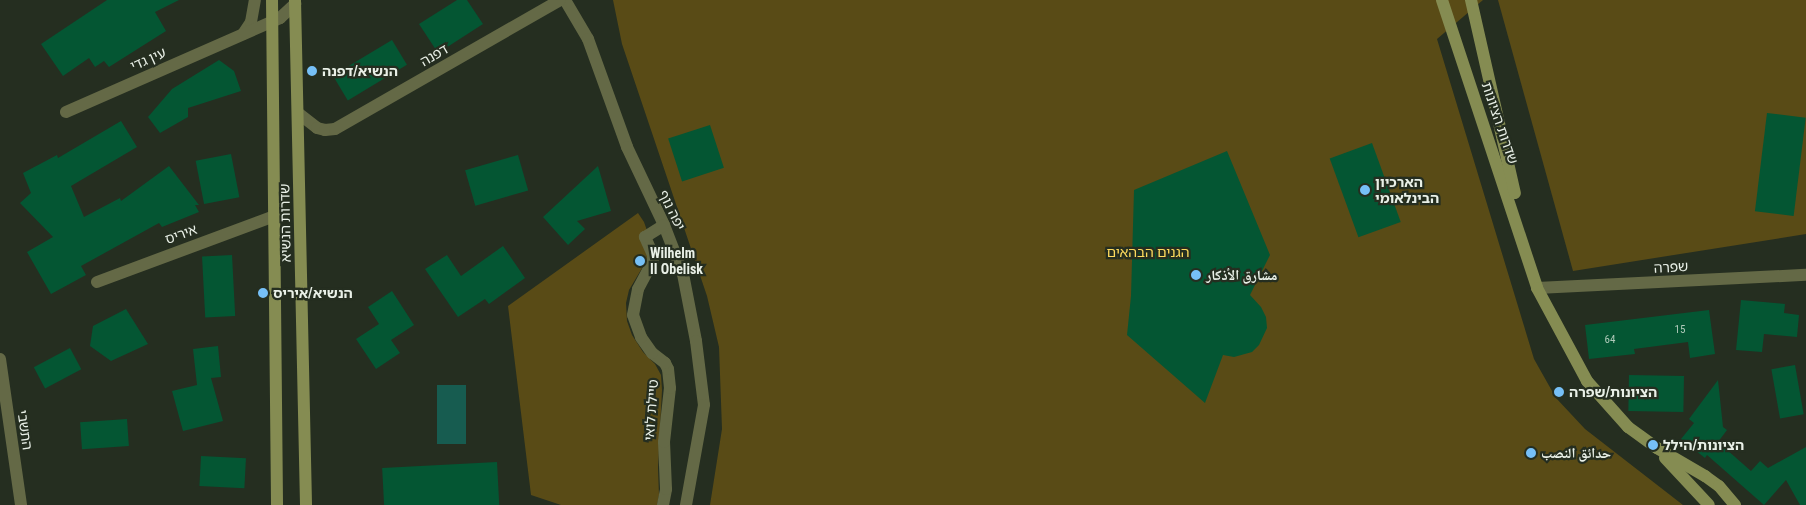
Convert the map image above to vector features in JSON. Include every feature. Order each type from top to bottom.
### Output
[{"type":"street","points":[[243,34],[251,22],[255,0]]},
{"type":"street","name":"שדרות הנשיא","points":[[272,0],[276,505]]},
{"type":"street","name":"דפנה","points":[[298,113],[317,128],[325,130],[340,127],[560,0]]},
{"type":"street","name":"יפה נוף","points":[[565,0],[588,39],[626,147],[664,226],[683,274],[696,341],[704,405],[686,505]]},
{"type":"street","name":"שדרות הציונות","points":[[1442,0],[1529,257]]},
{"type":"street","name":"שדרות הציונות","points":[[1471,0],[1537,288],[1587,381],[1615,415],[1657,448],[1719,486],[1735,505]]},
{"type":"street","name":"עין גדי","points":[[66,112],[272,22],[287,14],[295,2]]},
{"type":"street","name":"שדרות הנשיא","points":[[295,2],[306,505]]},
{"type":"street","name":"איריס","points":[[98,282],[274,216]]},
{"type":"street","name":"טיילת לואי","points":[[663,505],[666,489],[664,442],[670,388],[668,369],[665,363],[652,353],[641,337],[633,314],[638,288],[653,261],[653,255],[645,237],[664,226]]},
{"type":"street","name":"שפרה","points":[[1537,288],[1806,276]]},
{"type":"street","name":"התשבי","points":[[0,359],[21,505]]},
{"type":"street","name":"שדרות הציונות","points":[[1657,448],[1709,505]]},
{"type":"green space","name":"הגנים הבהאים","points":[[613,0],[1483,0],[1437,39],[1534,359],[1556,398],[1585,429],[1683,505],[710,505],[722,429],[719,347],[707,296],[622,44]]},
{"type":"green space","points":[[1498,0],[1806,0],[1806,234],[1573,271]]},
{"type":"green space","points":[[638,213],[644,222],[650,239],[651,253],[629,290],[626,303],[627,321],[632,335],[643,352],[655,364],[661,375],[659,495],[657,505],[561,505],[531,495],[508,306]]},
{"type":"water","points":[[437,385],[466,385],[466,444],[437,444]]},
{"type":"building","points":[[107,0],[179,0],[155,12],[166,31],[109,67],[104,61],[95,67],[89,58],[63,76],[41,44]]},
{"type":"building","points":[[457,0],[467,0],[483,24],[438,53],[419,24]]},
{"type":"building","points":[[392,40],[407,65],[348,100],[333,76]]},
{"type":"building","points":[[219,60],[234,71],[241,91],[188,108],[188,117],[160,133],[148,117],[172,89]]},
{"type":"building","points":[[1767,113],[1806,118],[1794,216],[1755,211]]},
{"type":"building","points":[[121,121],[137,147],[71,186],[84,217],[120,198],[121,201],[169,166],[199,205],[195,205],[199,212],[162,227],[159,223],[81,266],[86,275],[51,294],[27,252],[53,237],[20,203],[31,193],[23,173],[57,155],[58,158]]},
{"type":"building","points":[[710,125],[724,168],[682,181],[668,139]]},
{"type":"building","name":"הארכיון הבינלאומי","points":[[1372,143],[1401,222],[1358,237],[1330,158]]},
{"type":"building","name":"مشارق الأذكار","points":[[1227,151],[1270,255],[1250,295],[1261,307],[1266,317],[1267,328],[1259,345],[1252,352],[1234,357],[1223,355],[1205,403],[1127,335],[1131,296],[1134,190]]},
{"type":"building","points":[[231,154],[239,197],[204,204],[196,161]]},
{"type":"building","points":[[518,155],[528,191],[475,206],[465,170]]},
{"type":"building","points":[[598,166],[611,211],[577,221],[585,229],[568,245],[543,217]]},
{"type":"building","points":[[503,246],[525,278],[489,304],[485,299],[458,317],[425,269],[447,255],[461,276]]},
{"type":"building","points":[[232,255],[235,316],[205,317],[202,257]]},
{"type":"building","points":[[392,291],[414,325],[391,340],[400,353],[376,369],[356,339],[379,324],[368,307]]},
{"type":"building","points":[[1741,300],[1785,304],[1784,313],[1799,315],[1797,337],[1764,334],[1762,352],[1736,350]]},
{"type":"building","points":[[126,309],[148,344],[111,361],[90,346],[93,326]]},
{"type":"building","points":[[1709,310],[1715,354],[1690,358],[1688,342],[1634,349],[1635,354],[1589,359],[1585,325]]},
{"type":"building","points":[[218,346],[221,377],[211,378],[223,421],[183,431],[172,391],[197,385],[193,349]]},
{"type":"building","points":[[70,348],[81,369],[45,388],[34,367]]},
{"type":"building","points":[[1795,365],[1804,414],[1780,418],[1771,369]]},
{"type":"building","points":[[1629,375],[1684,376],[1683,412],[1628,411]]},
{"type":"building","points":[[1718,380],[1723,427],[1727,430],[1718,442],[1751,471],[1760,461],[1768,468],[1806,447],[1806,505],[1800,505],[1786,480],[1764,505],[1707,455],[1705,458],[1681,439],[1694,423],[1689,419]]},
{"type":"building","points":[[127,419],[129,446],[82,449],[80,422]]},
{"type":"building","points":[[201,456],[246,458],[244,488],[199,486]]},
{"type":"building","points":[[497,462],[499,505],[384,505],[382,468]]},
{"type":"place","name":"הנשיא/דפנה","points":[[312,71]]},
{"type":"place","name":"הארכיון הבינלאומי","points":[[1365,190]]},
{"type":"place","name":"Wilhelm II Obelisk","points":[[640,261]]},
{"type":"place","name":"مشارق الأذكار","points":[[1196,275]]},
{"type":"place","name":"הנשיא/איריס","points":[[263,293]]},
{"type":"place","name":"הציונות/שפרה","points":[[1559,392]]},
{"type":"place","name":"הציונות/הילל","points":[[1653,445]]},
{"type":"place","name":"حدائق النصب","points":[[1531,453]]}]
